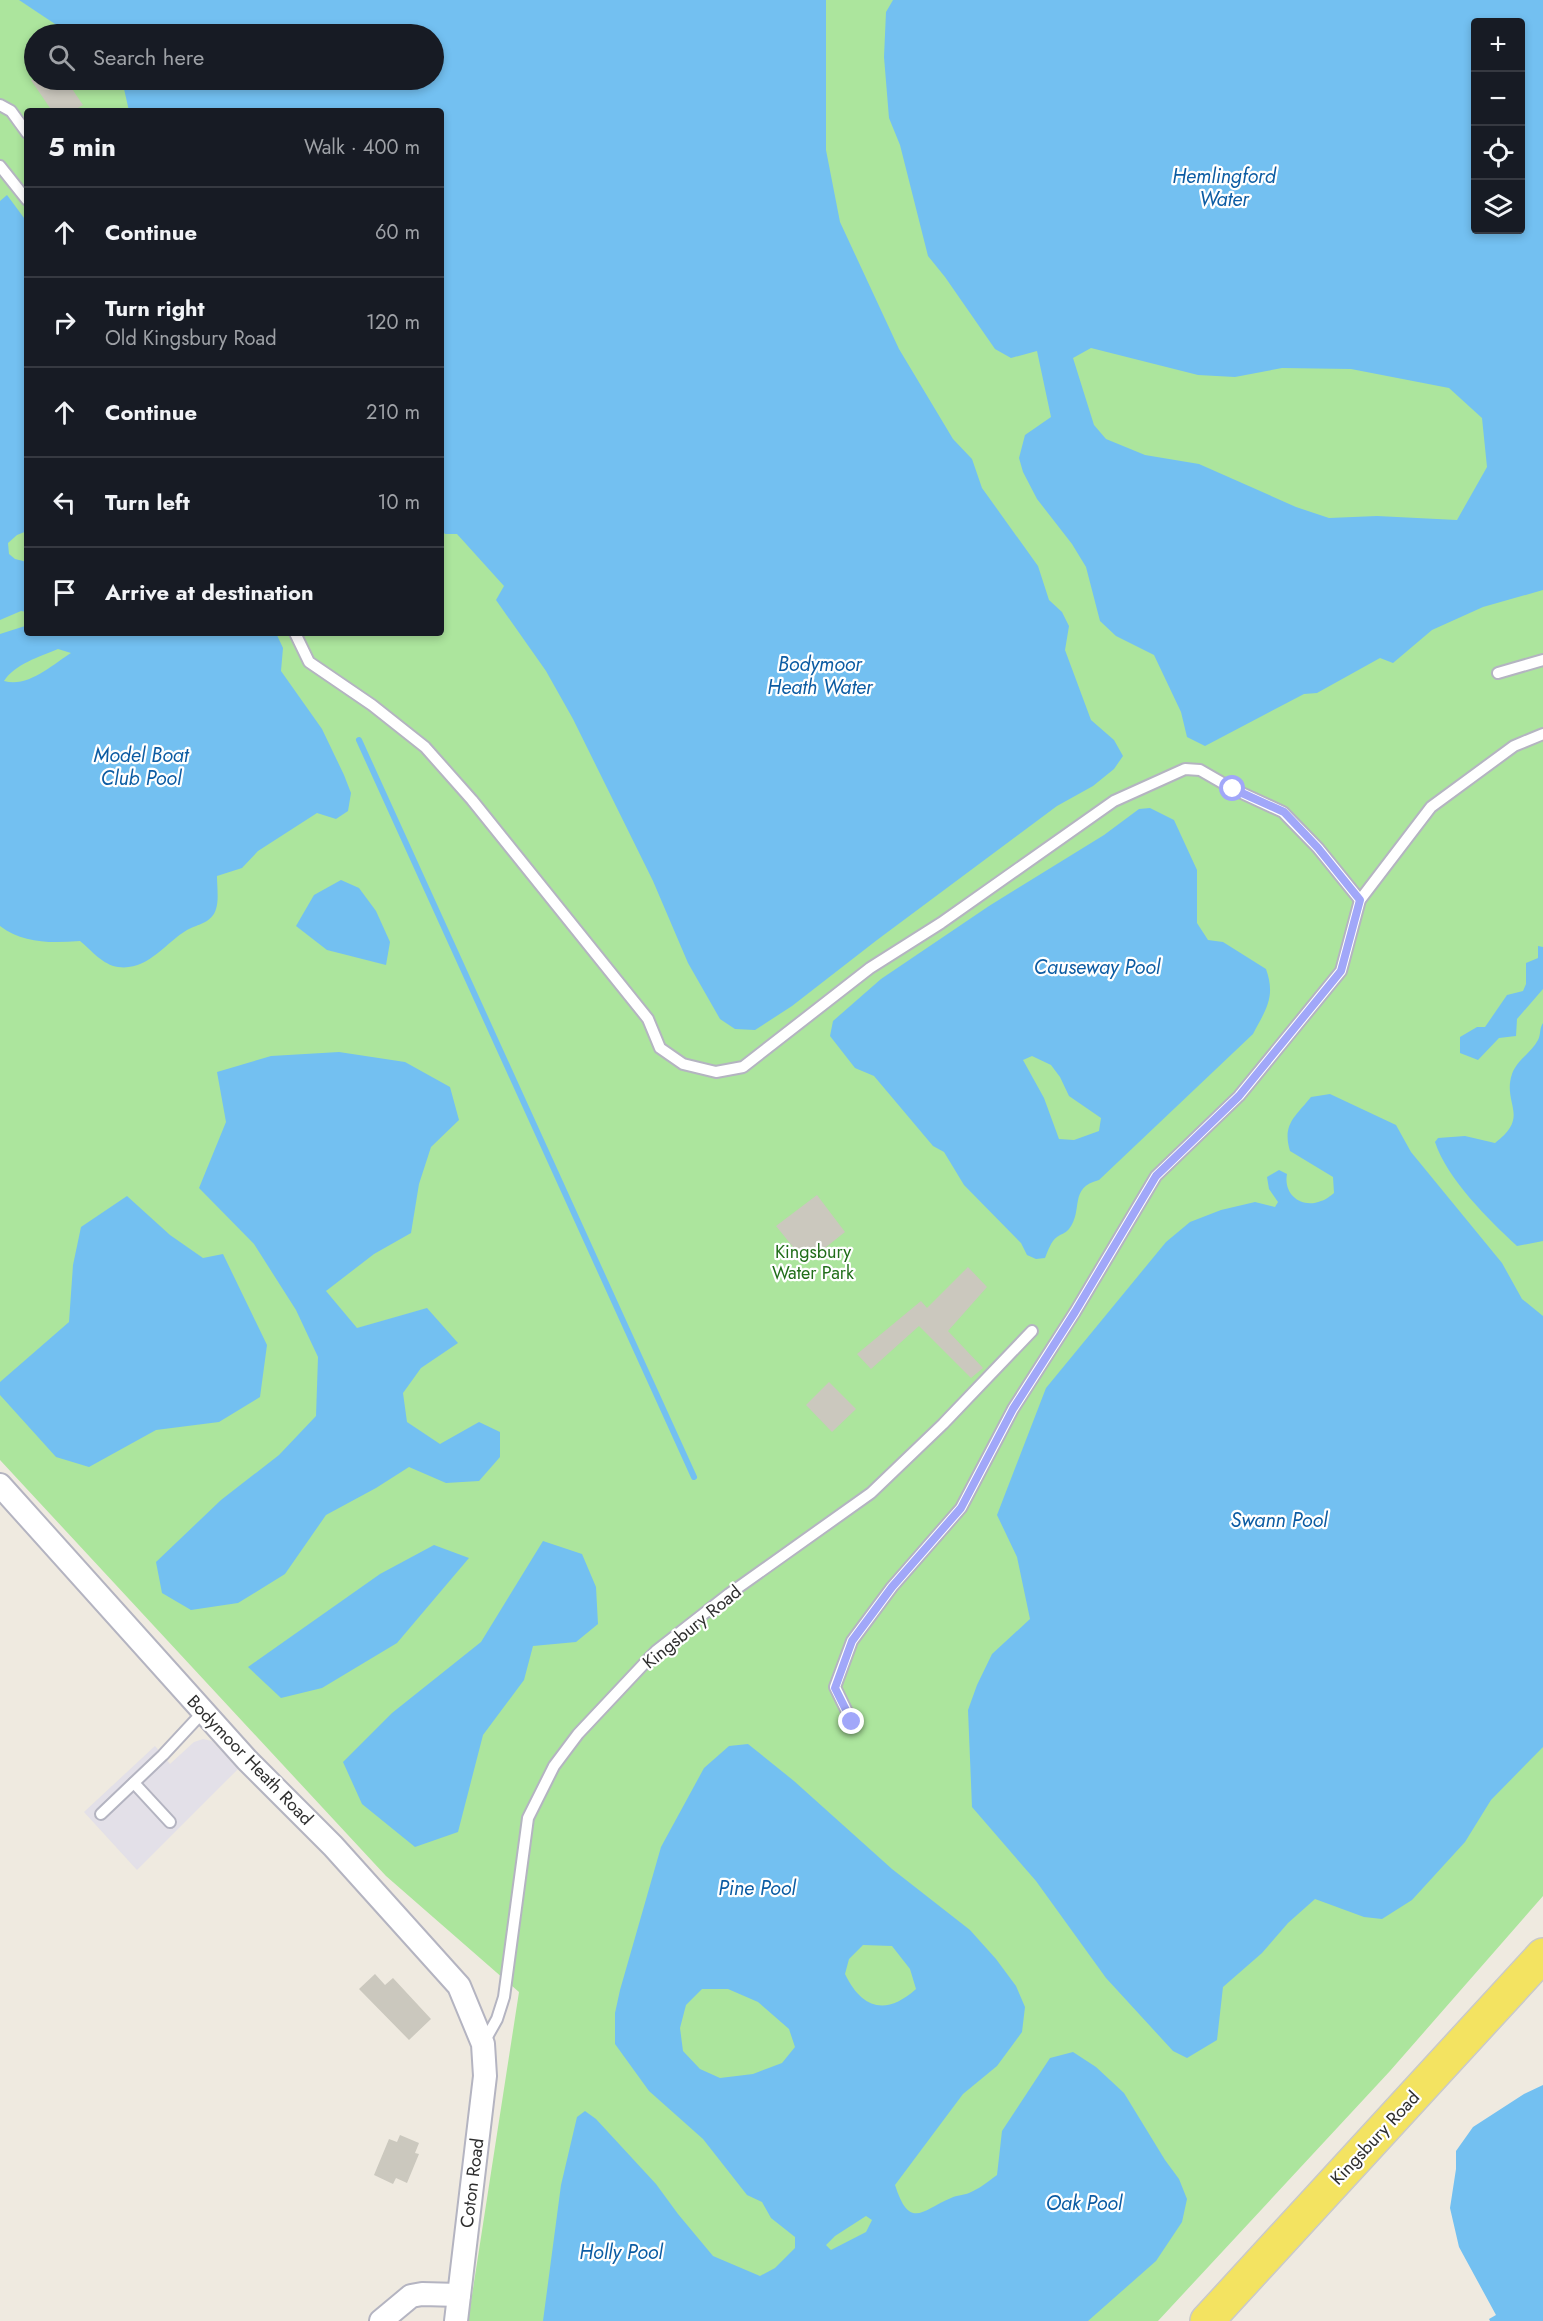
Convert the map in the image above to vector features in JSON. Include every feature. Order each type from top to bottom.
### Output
[{"type":"main road","name":"Kingsbury Road","points":[[1207,2321],[1543,1955]]},
{"type":"street","name":"Bodymoor Heath Road","points":[[0,1485],[203,1713],[333,1846],[459,1986],[483,2044]]},
{"type":"street","name":"Coton Road","points":[[456,2321],[485,2076],[483,2044]]},
{"type":"street","points":[[381,2321],[411,2296],[459,2295]]},
{"type":"lane","points":[[0,105],[11,111],[24,129]]},
{"type":"lane","points":[[0,166],[24,196]]},
{"type":"lane","points":[[296,636],[309,662],[372,705],[425,747],[472,800],[648,1019],[660,1048],[684,1064],[716,1072],[743,1067],[870,969],[941,923],[1114,801],[1185,770],[1200,770],[1233,789],[1284,812],[1318,848],[1360,900]]},
{"type":"lane","points":[[1498,673],[1543,660]]},
{"type":"lane","points":[[852,1722],[835,1688],[852,1641],[892,1587],[961,1508],[1013,1409],[1075,1312],[1156,1176],[1239,1096],[1341,971],[1360,900],[1431,807],[1514,746],[1543,734]]},
{"type":"lane","name":"Kingsbury Road","points":[[483,2044],[497,2019],[504,1997],[528,1818],[554,1766],[578,1734],[657,1652],[729,1594],[871,1493],[944,1424],[1032,1331]]},
{"type":"lane","points":[[102,1814],[203,1713]]},
{"type":"lane","points":[[134,1783],[170,1822]]},
{"type":"shaded area","points":[[203,1739],[212,1741],[238,1769],[137,1870],[84,1812],[155,1746],[170,1764],[194,1742]]},
{"type":"green space","name":"Kingsbury Water Park","points":[[0,0],[1543,0],[1543,1896],[1390,2071],[1158,2321],[468,2321],[519,1992],[386,1876],[0,1460]]},
{"type":"water","name":"Bodymoor Heath Water","points":[[19,0],[826,0],[826,150],[840,222],[899,349],[953,439],[972,459],[982,488],[1038,566],[1049,600],[1062,612],[1069,626],[1065,650],[1091,720],[1114,740],[1123,756],[1114,769],[1093,786],[1057,806],[792,1006],[755,1030],[735,1029],[720,1019],[688,963],[653,881],[573,719],[546,671],[496,600],[504,586],[457,534],[444,533],[444,108],[128,108],[124,90],[444,90],[444,24],[55,24]]},
{"type":"water","name":"Hemlingford Water","points":[[893,0],[1543,0],[1543,590],[1483,607],[1432,630],[1393,663],[1380,658],[1317,693],[1304,694],[1205,746],[1187,737],[1181,712],[1154,655],[1116,636],[1100,621],[1086,567],[1072,544],[1037,499],[1023,472],[1019,458],[1025,435],[1051,417],[1037,351],[1011,358],[995,349],[928,256],[900,145],[889,118],[884,57],[886,12]],"holes":[[[1091,348],[1198,375],[1235,377],[1282,368],[1351,369],[1449,388],[1482,418],[1487,467],[1457,520],[1377,516],[1329,518],[1296,507],[1199,464],[1145,455],[1106,439],[1094,425],[1073,358]]]},
{"type":"water","points":[[7,195],[24,218],[24,532],[8,543],[9,554],[15,559],[24,561],[24,612],[0,620],[0,201]]},
{"type":"water","name":"Model Boat Club Pool","points":[[24,626],[24,636],[277,636],[283,648],[281,671],[322,729],[344,775],[351,793],[348,811],[336,819],[317,813],[258,851],[242,868],[217,876],[218,897],[214,914],[179,935],[156,955],[138,965],[113,966],[102,960],[80,941],[38,941],[9,932],[0,926],[0,634]],"holes":[[[58,649],[71,653],[48,669],[22,681],[4,681],[14,670],[35,658]]]},
{"type":"water","name":"Causeway Pool","points":[[1150,808],[1174,820],[1197,870],[1197,923],[1208,940],[1223,942],[1266,969],[1270,995],[1253,1034],[1099,1180],[1083,1188],[1069,1229],[1053,1241],[1045,1258],[1036,1259],[1027,1255],[1021,1243],[964,1185],[944,1152],[933,1146],[874,1076],[855,1068],[830,1036],[833,1021],[881,979],[989,906],[1104,835],[1139,809]],"holes":[[[1032,1056],[1051,1065],[1069,1096],[1101,1118],[1099,1131],[1074,1140],[1059,1139],[1044,1098],[1023,1060]]]},
{"type":"water","points":[[341,880],[359,888],[376,911],[390,942],[386,965],[327,950],[296,926],[314,895]]},
{"type":"water","points":[[1538,946],[1543,947],[1543,989],[1517,1019],[1516,1036],[1499,1038],[1478,1060],[1460,1053],[1460,1037],[1477,1027],[1485,1027],[1507,995],[1523,991],[1526,984],[1526,963],[1538,958]]},
{"type":"water","points":[[1543,1023],[1543,1241],[1517,1246],[1470,1198],[1449,1170],[1435,1142],[1438,1138],[1465,1136],[1495,1143],[1506,1134],[1514,1117],[1510,1094],[1512,1074],[1538,1040]]},
{"type":"water","points":[[339,1052],[405,1062],[450,1087],[459,1120],[431,1147],[419,1184],[411,1233],[374,1254],[326,1291],[357,1328],[427,1308],[458,1343],[421,1368],[403,1393],[407,1422],[440,1444],[479,1422],[500,1432],[500,1457],[479,1481],[446,1483],[409,1467],[326,1515],[285,1574],[238,1603],[191,1610],[162,1593],[156,1562],[221,1500],[279,1455],[316,1416],[318,1357],[296,1310],[254,1244],[199,1188],[226,1122],[217,1072],[271,1056]]},
{"type":"water","name":"Swann Pool","points":[[1330,1094],[1396,1125],[1411,1152],[1502,1263],[1522,1299],[1543,1316],[1543,1747],[1491,1800],[1465,1842],[1412,1900],[1382,1919],[1364,1917],[1315,1899],[1288,1923],[1262,1953],[1223,1987],[1217,2040],[1187,2058],[1173,2051],[1106,1978],[1036,1881],[972,1807],[968,1710],[992,1654],[1030,1619],[1017,1557],[997,1515],[1046,1388],[1166,1242],[1190,1222],[1221,1210],[1255,1202],[1275,1207],[1278,1202],[1269,1189],[1267,1177],[1279,1170],[1287,1174],[1291,1194],[1301,1202],[1314,1203],[1325,1200],[1334,1193],[1333,1177],[1290,1151],[1288,1142],[1289,1127],[1292,1121],[1311,1097]]},
{"type":"water","points":[[127,1196],[170,1235],[203,1258],[223,1254],[267,1345],[260,1397],[219,1422],[156,1430],[89,1467],[56,1457],[0,1395],[0,1382],[69,1322],[73,1265],[81,1227]]},
{"type":"water","points":[[543,1541],[582,1554],[596,1587],[598,1624],[576,1642],[533,1646],[524,1680],[483,1735],[458,1832],[415,1847],[362,1804],[343,1762],[392,1713],[481,1642]]},
{"type":"water","points":[[434,1545],[469,1558],[397,1643],[322,1688],[281,1698],[248,1667],[380,1574]]},
{"type":"water","points":[[748,1744],[794,1781],[892,1869],[970,1930],[1016,1986],[1025,2007],[1022,2032],[997,2066],[963,2094],[895,2185],[906,2208],[918,2213],[924,2211],[953,2197],[967,2194],[997,2175],[1002,2131],[1050,2058],[1073,2052],[1096,2067],[1124,2093],[1179,2179],[1187,2199],[1182,2222],[1156,2261],[1088,2321],[543,2321],[561,2185],[577,2117],[585,2111],[596,2119],[656,2184],[713,2256],[760,2276],[775,2268],[795,2248],[795,2237],[771,2218],[762,2202],[747,2195],[703,2139],[649,2091],[615,2044],[615,2013],[620,1990],[661,1847],[704,1768],[729,1746]],"holes":[[[863,1945],[892,1946],[910,1969],[916,1989],[905,1998],[885,2005],[876,2005],[859,1995],[845,1974],[849,1959]],[[702,1989],[728,1989],[758,2002],[789,2029],[795,2047],[782,2063],[753,2074],[720,2078],[700,2069],[683,2051],[680,2028],[686,2005]],[[866,2216],[872,2220],[866,2232],[831,2250],[826,2245],[835,2236]]]},
{"type":"water","points":[[1543,2085],[1543,2321],[1490,2321],[1489,2319],[1496,2315],[1459,2247],[1450,2208],[1456,2169],[1456,2151],[1473,2127],[1524,2094]]},
{"type":"building","points":[[38,90],[73,90],[83,105],[78,108],[50,108]]},
{"type":"building","points":[[817,1195],[845,1232],[806,1263],[776,1226]]},
{"type":"building","points":[[968,1267],[987,1287],[948,1331],[983,1368],[971,1378],[919,1326],[871,1369],[857,1354],[921,1301],[927,1308]]},
{"type":"building","points":[[829,1382],[856,1409],[832,1432],[806,1405]]},
{"type":"building","points":[[375,1974],[385,1985],[393,1978],[431,2019],[409,2040],[359,1989]]},
{"type":"building","points":[[400,2135],[419,2143],[415,2153],[419,2154],[407,2183],[396,2178],[393,2184],[374,2175],[389,2139],[397,2142]]},
{"type":"waterway","points":[[359,740],[694,1477]]},
{"type":"route","points":[[852,1722],[835,1688],[852,1641],[892,1587],[961,1508],[1013,1409],[1075,1312],[1156,1176],[1239,1096],[1341,971],[1360,900],[1318,848],[1284,812],[1233,789]]},
{"type":"water label","name":"Pine Pool","points":[[757,1888]]},
{"type":"water label","name":"Oak Pool","points":[[1084,2203]]},
{"type":"water label","name":"Holly Pool","points":[[621,2252]]}]
